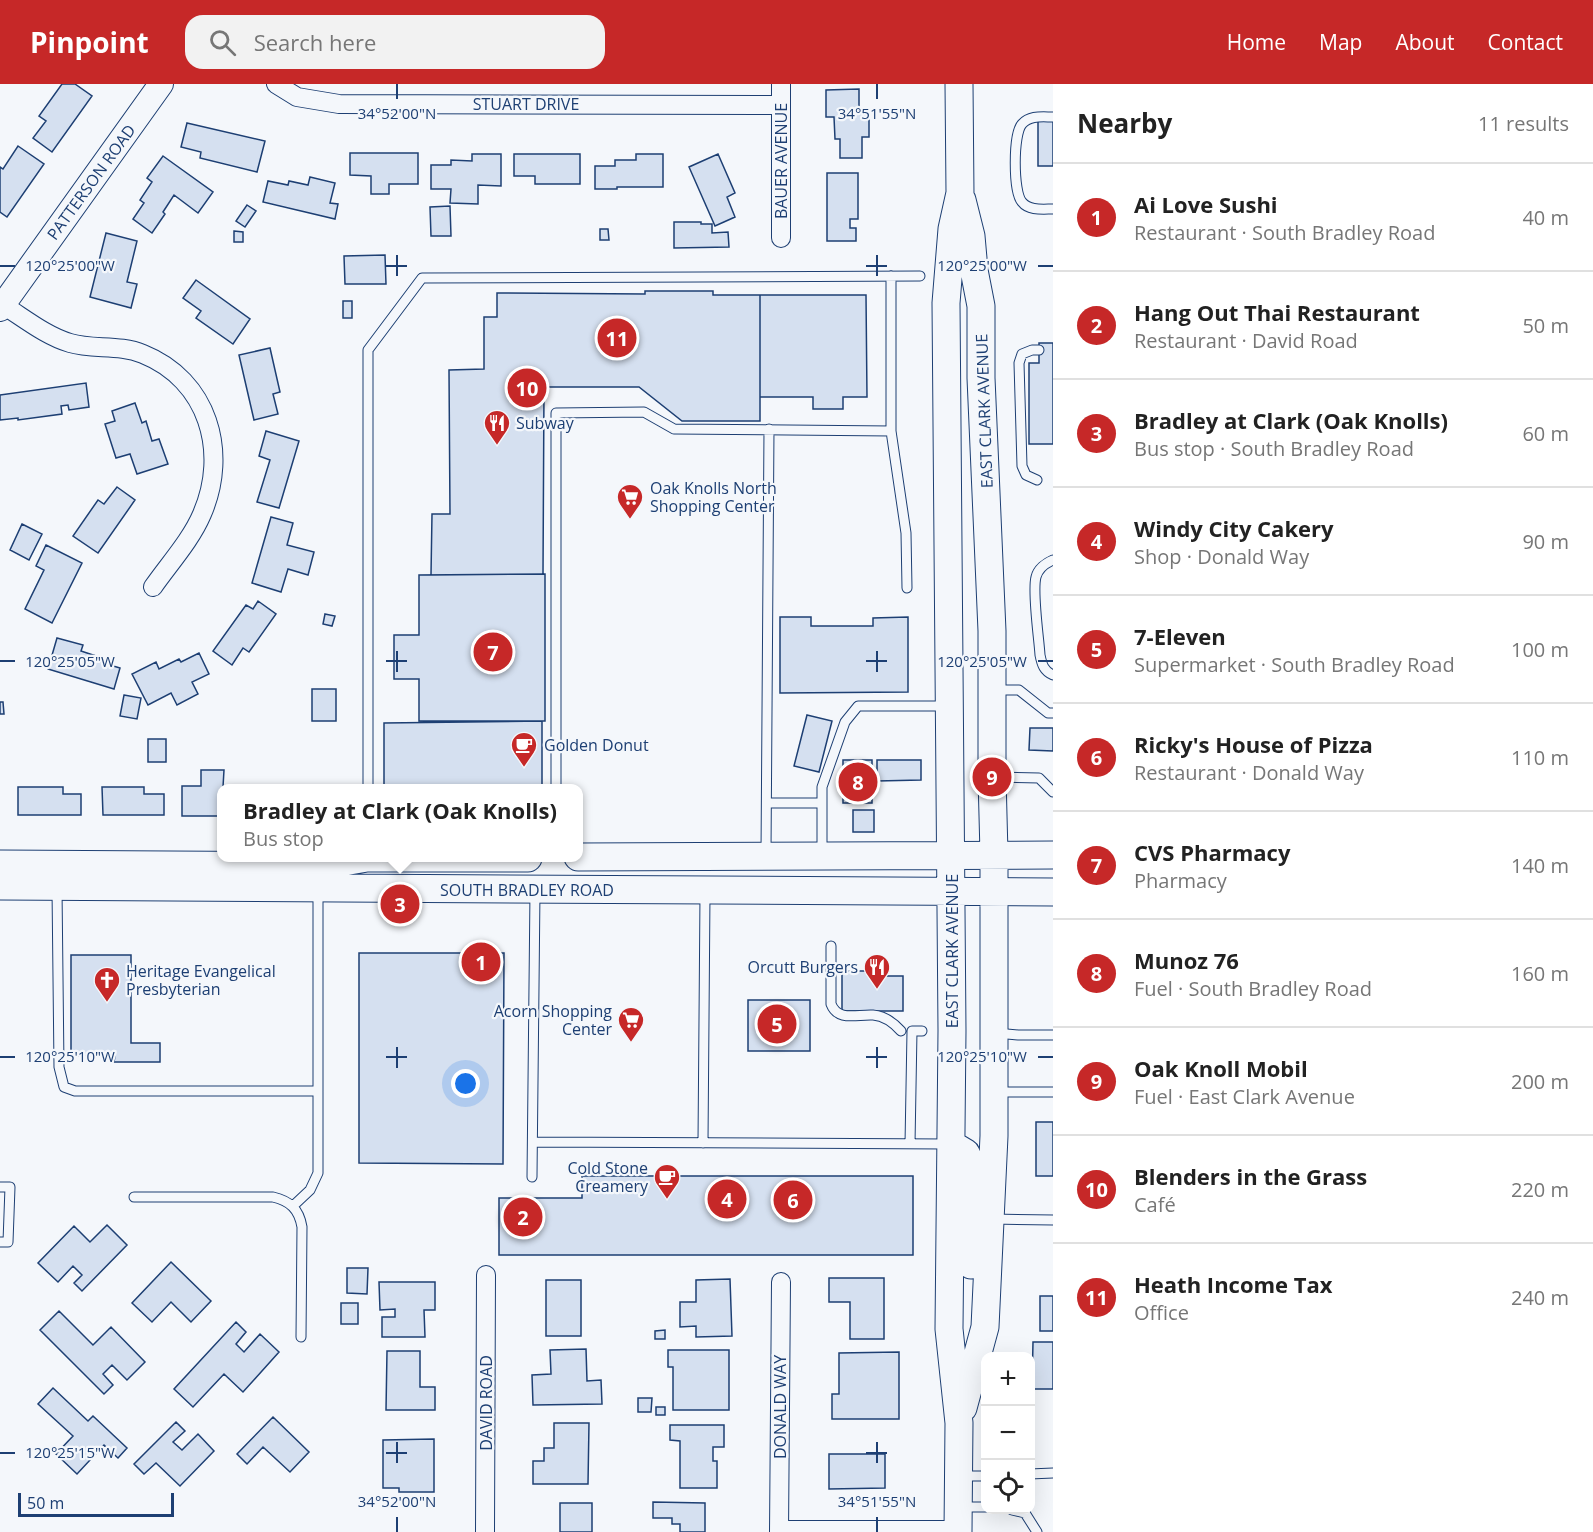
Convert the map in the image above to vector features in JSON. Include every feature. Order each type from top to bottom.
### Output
[{"type":"main road","name":"EAST CLARK AVENUE","points":[[958,1523],[959,1423],[949,1329],[951,855],[946,303],[962,272],[971,236],[960,194],[959,84]]},
{"type":"main road","name":"EAST CLARK AVENUE","points":[[959,1423],[985,1328],[994,1092],[993,690],[981,378],[981,306],[962,272]]},
{"type":"main road","name":"EAST CLARK AVENUE","points":[[947,479],[966,480],[971,484],[981,609],[986,625],[992,631]]},
{"type":"main road","name":"SOUTH BRADLEY ROAD","points":[[583,857],[1053,855]]},
{"type":"main road","points":[[404,862],[429,874],[508,874],[528,882],[535,890],[539,884],[562,876],[649,874],[683,856]]},
{"type":"main road","name":"SOUTH BRADLEY ROAD","points":[[0,886],[319,877],[357,862]]},
{"type":"main road","name":"SOUTH BRADLEY ROAD","points":[[0,864],[319,877],[535,890],[1053,892]]},
{"type":"main road","points":[[951,1144],[966,1153],[971,1166],[973,1283],[985,1328]]},
{"type":"street","name":"PATTERSON ROAD","points":[[1,307],[161,84]]},
{"type":"street","name":"STUART DRIVE","points":[[276,84],[297,97],[339,104],[781,105]]},
{"type":"street","name":"BAUER AVENUE","points":[[781,84],[781,238]]},
{"type":"street","points":[[1,307],[71,344],[117,347],[141,353],[163,363],[195,395],[212,435],[214,464],[210,493],[201,517],[153,587]]},
{"type":"street","name":"DAVID ROAD","points":[[485,1532],[486,1275]]},
{"type":"street","name":"DONALD WAY","points":[[779,1531],[781,1282]]},
{"type":"street","points":[[779,1531],[958,1523]]},
{"type":"lane","points":[[1053,117],[1030,118],[1023,122],[1018,129],[1016,139],[1017,192],[1022,203],[1030,208],[1053,208]]},
{"type":"lane","points":[[891,276],[891,431],[906,533],[907,588]]},
{"type":"lane","points":[[368,784],[368,350],[422,278],[920,276]]},
{"type":"lane","points":[[1037,480],[1026,475],[1022,466],[1019,363],[1022,354],[1039,350]]},
{"type":"lane","points":[[556,784],[556,413],[644,412],[674,429],[891,431]]},
{"type":"lane","points":[[766,856],[769,429]]},
{"type":"lane","points":[[1053,560],[1043,566],[1036,576],[1035,588],[1042,665],[1047,672],[1053,675]]},
{"type":"lane","points":[[993,690],[1019,690],[1048,713],[1053,713]]},
{"type":"lane","points":[[822,855],[822,787],[846,722],[858,706],[950,706]]},
{"type":"lane","points":[[992,777],[1039,778],[1053,792]]},
{"type":"lane","points":[[767,803],[821,803]]},
{"type":"lane","points":[[293,1206],[310,1190],[318,1173],[319,877]]},
{"type":"lane","points":[[57,886],[59,1067],[64,1087],[75,1091],[318,1091]]},
{"type":"lane","points":[[532,1177],[535,890]]},
{"type":"lane","points":[[703,1143],[705,891]]},
{"type":"lane","points":[[831,946],[831,1004],[834,1011],[840,1016],[874,1015],[890,1020],[902,1031]]},
{"type":"lane","points":[[910,1144],[912,1031],[922,1031]]},
{"type":"lane","points":[[994,1033],[1053,1035]]},
{"type":"lane","points":[[994,1092],[1053,1092]]},
{"type":"lane","points":[[533,1142],[951,1144]]},
{"type":"lane","points":[[0,1187],[10,1187],[8,1242],[0,1242]]},
{"type":"lane","points":[[134,1197],[273,1197],[283,1199],[293,1206],[300,1215],[302,1227],[301,1337]]},
{"type":"lane","points":[[990,1219],[1053,1220]]},
{"type":"lane","points":[[1035,1474],[1053,1473]]},
{"type":"lane","points":[[958,1476],[981,1476]]},
{"type":"lane","points":[[958,1523],[981,1510]]},
{"type":"lane","points":[[1026,1514],[1036,1532]]},
{"type":"building","points":[[62,84],[75,84],[92,96],[52,152],[33,138],[46,121],[39,116]]},
{"type":"building","points":[[859,89],[859,112],[869,112],[869,137],[862,137],[862,158],[840,158],[840,139],[835,139],[834,117],[826,117],[826,90]]},
{"type":"building","points":[[1038,121],[1053,121],[1053,166],[1038,166]]},
{"type":"building","points":[[187,123],[265,141],[257,172],[200,158],[201,152],[181,147]]},
{"type":"building","points":[[18,146],[44,164],[7,217],[0,212],[0,167],[3,169]]},
{"type":"building","points":[[350,153],[418,153],[418,184],[389,184],[389,194],[371,194],[371,176],[350,175]]},
{"type":"building","points":[[472,154],[501,154],[501,186],[478,185],[478,204],[450,203],[451,189],[431,189],[431,165],[451,165],[451,160],[472,161]]},
{"type":"building","points":[[514,154],[580,154],[580,184],[535,184],[535,176],[514,176]]},
{"type":"building","points":[[636,154],[663,154],[663,187],[595,189],[595,166],[615,166],[615,160],[636,160]]},
{"type":"building","points":[[718,154],[735,193],[727,197],[735,217],[715,226],[689,167]]},
{"type":"building","points":[[163,156],[213,192],[198,213],[174,195],[152,233],[133,219],[144,203],[140,200],[152,182],[147,178]]},
{"type":"building","points":[[827,173],[858,173],[858,219],[850,219],[850,228],[856,228],[856,241],[827,241]]},
{"type":"building","points":[[310,177],[335,183],[330,203],[338,204],[335,219],[263,202],[268,181],[288,185],[289,181],[308,185]]},
{"type":"building","points":[[247,205],[256,211],[245,227],[236,221]]},
{"type":"building","points":[[450,206],[451,236],[431,236],[430,207]]},
{"type":"building","points":[[674,222],[712,224],[712,233],[728,232],[729,247],[674,248]]},
{"type":"building","points":[[600,229],[608,229],[609,240],[600,240]]},
{"type":"building","points":[[234,231],[243,232],[243,242],[234,242]]},
{"type":"building","points":[[106,233],[137,241],[127,282],[137,284],[131,308],[90,297]]},
{"type":"building","points":[[385,255],[386,284],[345,284],[344,256]]},
{"type":"building","points":[[196,280],[250,319],[233,344],[196,318],[201,311],[183,298]]},
{"type":"building","points":[[645,291],[713,291],[713,295],[760,295],[760,421],[682,421],[639,387],[544,387],[543,574],[431,575],[432,514],[450,514],[449,370],[484,369],[484,317],[497,317],[497,293],[645,294]]},
{"type":"building","points":[[760,295],[866,295],[867,397],[843,397],[843,409],[813,409],[813,397],[760,397]]},
{"type":"building","points":[[343,301],[352,301],[352,318],[343,318]]},
{"type":"building","points":[[1039,343],[1053,343],[1053,444],[1029,444],[1029,363],[1039,363]]},
{"type":"building","points":[[270,348],[280,392],[273,394],[278,414],[254,420],[239,355]]},
{"type":"building","points":[[86,383],[89,407],[69,410],[68,405],[61,406],[62,414],[0,420],[0,395]]},
{"type":"building","points":[[135,403],[142,423],[146,421],[152,441],[159,439],[168,464],[137,474],[130,454],[116,458],[105,424],[115,421],[112,411]]},
{"type":"building","points":[[266,431],[299,441],[279,508],[257,502],[270,460],[259,456]]},
{"type":"building","points":[[117,487],[135,500],[98,553],[73,536],[98,500],[104,504]]},
{"type":"building","points":[[271,517],[293,523],[287,545],[314,552],[308,575],[288,569],[281,592],[252,583]]},
{"type":"building","points":[[22,524],[42,534],[29,560],[10,550]]},
{"type":"building","points":[[46,545],[82,563],[52,623],[25,609],[44,570],[36,566]]},
{"type":"building","points":[[545,574],[545,721],[419,721],[419,679],[394,679],[394,635],[419,635],[419,575]]},
{"type":"building","points":[[258,601],[276,614],[249,652],[243,648],[232,665],[213,651],[246,605],[253,609]]},
{"type":"building","points":[[325,614],[335,616],[332,626],[323,624]]},
{"type":"building","points":[[780,617],[811,617],[811,626],[873,626],[873,618],[908,617],[908,692],[780,693]]},
{"type":"building","points":[[57,638],[83,645],[81,651],[102,658],[100,662],[120,668],[114,689],[48,669]]},
{"type":"building","points":[[199,653],[209,674],[192,682],[198,694],[177,705],[171,693],[148,705],[132,674],[156,662],[159,669],[179,659],[181,662]]},
{"type":"building","points":[[312,689],[336,689],[336,721],[312,721]]},
{"type":"building","points":[[124,695],[141,698],[137,719],[120,716]]},
{"type":"building","points":[[0,702],[3,702],[4,714],[0,714]]},
{"type":"building","points":[[807,715],[832,721],[819,772],[794,766]]},
{"type":"building","points":[[542,721],[542,784],[384,784],[384,723]]},
{"type":"building","points":[[1030,728],[1053,728],[1053,751],[1029,750]]},
{"type":"building","points":[[148,739],[166,739],[166,762],[148,762]]},
{"type":"building","points":[[843,760],[872,760],[872,803],[843,803]]},
{"type":"building","points":[[877,760],[921,760],[921,780],[877,781]]},
{"type":"building","points":[[201,770],[224,770],[223,784],[217,784],[217,816],[182,816],[182,786],[201,786]]},
{"type":"building","points":[[18,787],[63,787],[63,794],[81,794],[81,815],[18,815]]},
{"type":"building","points":[[102,787],[144,787],[144,794],[164,794],[164,815],[103,815]]},
{"type":"building","points":[[853,810],[874,810],[874,832],[853,832]]},
{"type":"building","points":[[359,953],[504,953],[503,1164],[359,1163]]},
{"type":"building","points":[[71,955],[131,955],[131,1043],[160,1043],[160,1062],[114,1062],[115,1056],[71,1056]]},
{"type":"building","points":[[842,971],[886,971],[886,976],[903,976],[903,1011],[842,1011]]},
{"type":"building","points":[[748,1000],[810,1000],[810,1051],[748,1051]]},
{"type":"building","points":[[1036,1122],[1053,1122],[1053,1176],[1036,1176]]},
{"type":"building","points":[[582,1176],[913,1176],[913,1255],[499,1255],[499,1198],[582,1198]]},
{"type":"building","points":[[107,1225],[127,1245],[82,1291],[74,1283],[82,1275],[73,1266],[58,1282],[38,1263],[74,1226],[90,1242]]},
{"type":"building","points":[[171,1262],[211,1301],[191,1322],[171,1302],[152,1322],[132,1303]]},
{"type":"building","points":[[347,1268],[368,1268],[367,1294],[347,1293]]},
{"type":"building","points":[[829,1278],[884,1278],[884,1339],[850,1339],[850,1302],[829,1302]]},
{"type":"building","points":[[730,1279],[732,1336],[696,1337],[696,1326],[680,1327],[680,1302],[696,1302],[696,1280]]},
{"type":"building","points":[[546,1280],[581,1280],[581,1336],[546,1336]]},
{"type":"building","points":[[379,1282],[435,1282],[435,1310],[424,1310],[425,1337],[382,1337],[382,1317],[395,1317],[395,1309],[380,1310]]},
{"type":"building","points":[[1040,1296],[1053,1296],[1053,1331],[1040,1331]]},
{"type":"building","points":[[341,1303],[358,1303],[358,1324],[341,1324]]},
{"type":"building","points":[[59,1311],[93,1345],[111,1327],[145,1362],[127,1380],[112,1365],[103,1374],[113,1385],[104,1394],[40,1330]]},
{"type":"building","points":[[236,1322],[246,1332],[236,1344],[244,1352],[260,1334],[279,1352],[243,1392],[224,1374],[193,1407],[174,1389]]},
{"type":"building","points":[[665,1330],[665,1339],[655,1339],[655,1331]]},
{"type":"building","points":[[1033,1342],[1053,1342],[1053,1389],[1035,1389],[1035,1352],[1033,1352]]},
{"type":"building","points":[[586,1349],[587,1381],[601,1380],[602,1404],[533,1405],[532,1375],[551,1374],[550,1350]]},
{"type":"building","points":[[668,1350],[729,1350],[729,1410],[673,1410],[673,1367],[668,1367]]},
{"type":"building","points":[[387,1351],[420,1351],[420,1387],[435,1387],[435,1410],[386,1410]]},
{"type":"building","points":[[899,1352],[899,1419],[832,1419],[832,1394],[839,1394],[839,1353]]},
{"type":"building","points":[[53,1388],[88,1421],[93,1416],[127,1448],[118,1458],[104,1445],[77,1474],[56,1454],[73,1436],[38,1404]]},
{"type":"building","points":[[638,1398],[652,1398],[651,1412],[638,1412]]},
{"type":"building","points":[[656,1407],[665,1407],[665,1415],[656,1415]]},
{"type":"building","points":[[273,1417],[309,1452],[290,1472],[263,1447],[247,1464],[237,1454]]},
{"type":"building","points":[[176,1422],[185,1431],[173,1442],[182,1450],[198,1434],[214,1451],[180,1486],[156,1463],[144,1474],[134,1464]]},
{"type":"building","points":[[554,1423],[589,1423],[588,1484],[533,1484],[533,1461],[544,1461],[544,1448],[554,1448]]},
{"type":"building","points":[[670,1425],[724,1425],[724,1447],[713,1447],[713,1461],[717,1461],[717,1488],[680,1488],[680,1441],[670,1440]]},
{"type":"building","points":[[434,1439],[434,1492],[399,1492],[399,1488],[383,1488],[383,1440]]},
{"type":"building","points":[[829,1454],[885,1454],[885,1488],[829,1489]]},
{"type":"building","points":[[653,1502],[705,1503],[705,1532],[680,1532],[680,1524],[672,1524],[672,1518],[653,1518]]},
{"type":"building","points":[[560,1503],[592,1503],[592,1532],[560,1532]]},
{"type":"place","name":"Heath Income Tax","points":[[617,338]]},
{"type":"place","name":"Blenders in the Grass","points":[[527,388]]},
{"type":"place","name":"Subway","points":[[497,446]]},
{"type":"place","name":"Oak Knolls North Shopping Center","points":[[630,520]]},
{"type":"place","name":"CVS Pharmacy","points":[[493,652]]},
{"type":"place","name":"Golden Donut","points":[[524,768]]},
{"type":"place","name":"Oak Knoll Mobil","points":[[992,777]]},
{"type":"place","name":"Munoz 76","points":[[858,782]]},
{"type":"place","name":"Bradley at Clark (Oak Knolls)","points":[[400,904]]},
{"type":"place","name":"Ai Love Sushi","points":[[481,962]]},
{"type":"place","name":"Orcutt Burgers","points":[[877,990]]},
{"type":"place","name":"Heritage Evangelical Presbyterian","points":[[107,1003]]},
{"type":"place","name":"7-Eleven","points":[[777,1024]]},
{"type":"place","name":"Acorn Shopping Center","points":[[631,1043]]},
{"type":"place","name":"Windy City Cakery","points":[[727,1199]]},
{"type":"place","name":"Cold Stone Creamery","points":[[667,1200]]},
{"type":"place","name":"Ricky's House of Pizza","points":[[793,1200]]},
{"type":"place","name":"Hang Out Thai Restaurant","points":[[523,1217]]}]
